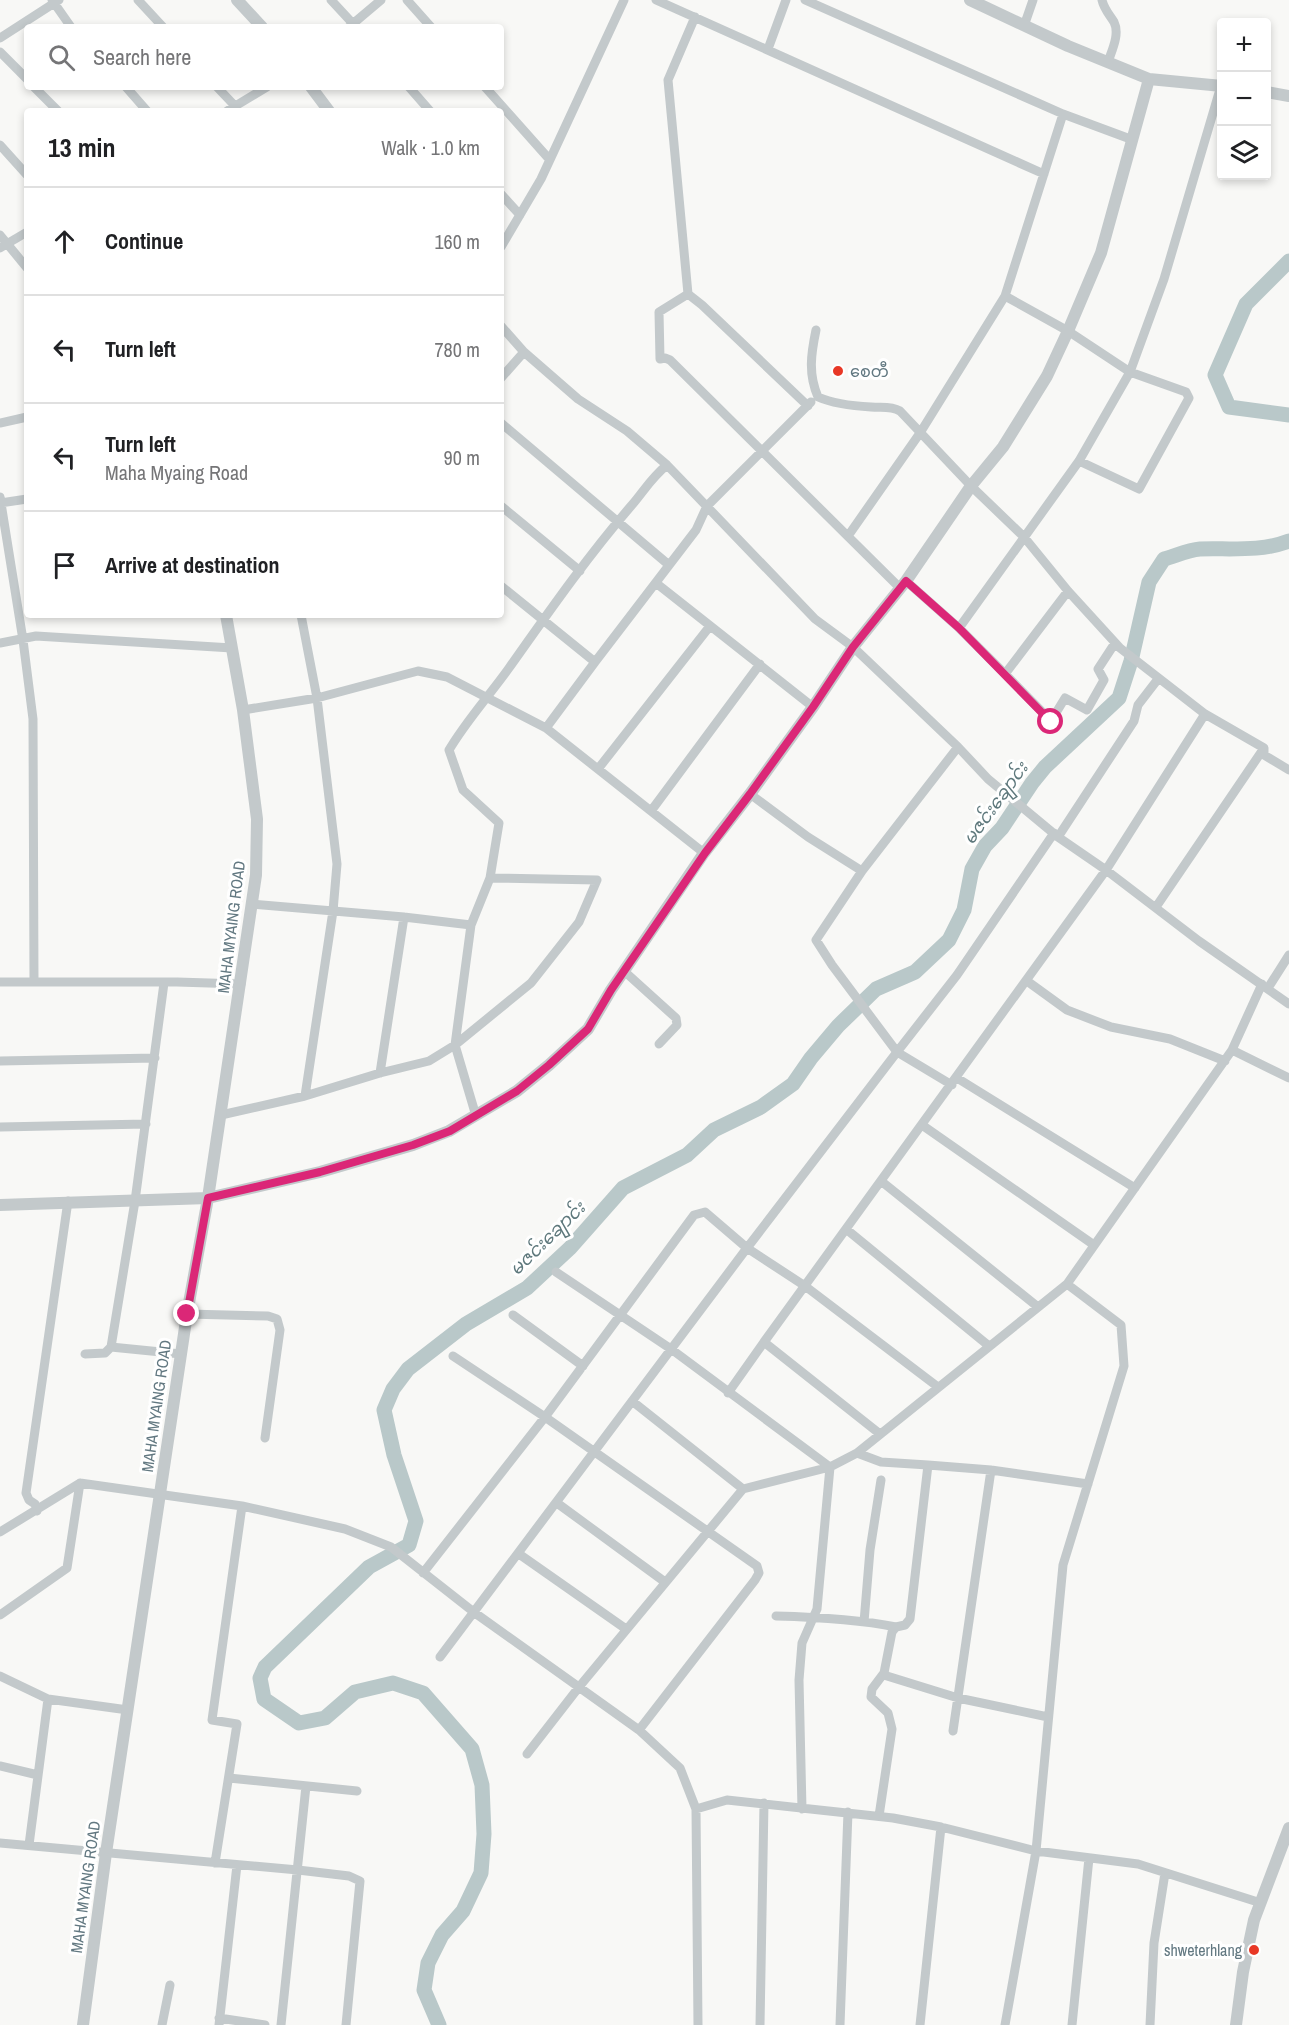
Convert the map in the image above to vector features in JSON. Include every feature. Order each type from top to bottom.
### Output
[{"type":"street","points":[[138,0],[160,24]]},
{"type":"street","points":[[237,0],[259,24]]},
{"type":"street","points":[[331,0],[351,24]]},
{"type":"street","points":[[355,24],[381,0]]},
{"type":"street","points":[[407,0],[428,24]]},
{"type":"street","points":[[504,243],[550,160],[624,0]]},
{"type":"street","points":[[656,0],[1044,174]]},
{"type":"street","points":[[768,49],[786,0]]},
{"type":"street","points":[[805,0],[1063,114],[1133,140]]},
{"type":"street","points":[[970,0],[1023,26],[1149,79],[1217,86]]},
{"type":"street","points":[[1023,26],[1033,0]]},
{"type":"street","points":[[1102,0],[1116,32],[1108,62]]},
{"type":"street","points":[[0,38],[55,1],[69,24]]},
{"type":"street","points":[[695,16],[668,80],[688,294],[808,406]]},
{"type":"street","points":[[0,52],[24,76]]},
{"type":"street","points":[[0,1205],[208,1198],[320,1172],[413,1145],[450,1131],[517,1091],[588,1029],[624,971],[705,853],[813,707],[853,647],[903,585],[971,486],[1003,447],[1047,376],[1101,253],[1149,79]]},
{"type":"street","points":[[37,90],[55,108]]},
{"type":"street","points":[[129,90],[144,108]]},
{"type":"street","points":[[219,90],[230,108]]},
{"type":"street","points":[[234,108],[262,90]]},
{"type":"street","points":[[313,90],[328,108]]},
{"type":"street","points":[[412,90],[427,108]]},
{"type":"street","points":[[487,90],[503,108]]},
{"type":"street","points":[[1271,93],[1289,96]]},
{"type":"street","points":[[959,628],[1079,461],[1130,372],[1164,279],[1217,100]]},
{"type":"street","points":[[504,109],[550,160]]},
{"type":"street","points":[[848,536],[920,433],[1005,296],[1063,114]]},
{"type":"street","points":[[0,145],[24,171]]},
{"type":"street","points":[[504,197],[520,215]]},
{"type":"street","points":[[4,246],[24,234]]},
{"type":"street","points":[[0,235],[4,246],[24,265]]},
{"type":"street","points":[[688,294],[659,312],[660,359],[670,360],[848,536],[903,585],[959,628],[1051,722],[1065,698],[1087,710],[1104,680],[1098,669],[1117,646]]},
{"type":"street","points":[[1005,296],[1068,331],[1130,372],[1186,392],[1190,398],[1138,489],[1079,461]]},
{"type":"street","points":[[504,329],[524,352],[578,399],[627,431],[667,465],[815,619],[853,647],[958,747],[988,779],[1056,835],[1289,1004]]},
{"type":"street","points":[[816,330],[810,368],[812,385],[818,397],[828,401],[900,411],[971,486],[1024,537],[1117,646],[1205,714],[1264,748]]},
{"type":"street","points":[[504,375],[524,352]]},
{"type":"street","points":[[546,728],[696,530],[707,506],[818,397]]},
{"type":"street","points":[[0,423],[24,418]]},
{"type":"street","points":[[504,426],[669,566]]},
{"type":"street","points":[[476,1116],[455,1045],[471,925],[490,878],[499,823],[463,790],[449,750],[462,727],[489,697],[580,571],[653,477],[667,465]]},
{"type":"street","points":[[24,499],[0,501],[23,640],[33,719],[34,982]]},
{"type":"street","points":[[504,508],[580,571]]},
{"type":"street","points":[[656,583],[813,707]]},
{"type":"street","points":[[504,588],[595,662]]},
{"type":"street","points":[[1005,674],[1068,591]]},
{"type":"street","name":"MAHA MYAING ROAD","points":[[83,2025],[106,1852],[187,1314],[221,1115],[256,875],[257,819],[243,710],[227,618]]},
{"type":"street","points":[[303,618],[317,698],[337,864],[333,911],[305,1096]]},
{"type":"street","points":[[598,769],[710,626]]},
{"type":"street","points":[[0,643],[36,636],[232,648]]},
{"type":"street","points":[[651,811],[759,664]]},
{"type":"street","points":[[243,710],[317,698],[418,671],[447,677],[546,728],[705,853]]},
{"type":"street","points":[[440,1657],[747,1248],[957,975],[1134,721],[1138,705],[1158,679]]},
{"type":"street","points":[[728,1393],[1106,870],[1205,714]]},
{"type":"street","points":[[958,747],[862,871],[816,940],[897,1052],[954,1082],[1135,1188]]},
{"type":"street","points":[[1264,748],[1264,755],[1289,770]]},
{"type":"street","points":[[1156,907],[1264,748]]},
{"type":"street","points":[[750,794],[808,837],[862,871]]},
{"type":"street","points":[[221,1115],[305,1096],[429,1061],[455,1045],[531,983],[579,922],[597,880],[490,878]]},
{"type":"street","points":[[252,904],[471,925]]},
{"type":"street","points":[[380,1073],[404,917]]},
{"type":"street","points":[[527,1754],[579,1687],[742,1489],[830,1467],[857,1453],[1067,1284],[1232,1050],[1265,986],[1289,955]]},
{"type":"street","points":[[624,971],[676,1018],[676,1025],[659,1044]]},
{"type":"street","points":[[1027,981],[1067,1010],[1111,1027],[1170,1039],[1225,1060]]},
{"type":"street","points":[[0,982],[241,984]]},
{"type":"street","points":[[85,1354],[105,1353],[111,1347],[135,1201],[164,983]]},
{"type":"street","points":[[1232,1050],[1289,1078]]},
{"type":"street","points":[[0,1061],[155,1058]]},
{"type":"street","points":[[0,1127],[146,1124]]},
{"type":"street","points":[[922,1125],[1094,1245]]},
{"type":"street","points":[[881,1181],[1038,1308]]},
{"type":"street","points":[[37,1511],[35,1504],[29,1500],[26,1493],[68,1202]]},
{"type":"street","points":[[422,1572],[545,1417],[694,1215],[705,1212],[747,1248],[805,1286],[938,1387]]},
{"type":"street","points":[[846,1229],[989,1347]]},
{"type":"street","points":[[556,1272],[671,1349],[830,1467]]},
{"type":"street","points":[[1005,2025],[1036,1851],[1063,1565],[1124,1366],[1121,1325],[1067,1284]]},
{"type":"street","points":[[187,1314],[268,1316],[277,1319],[280,1330],[265,1438]]},
{"type":"street","points":[[513,1315],[583,1366]]},
{"type":"street","points":[[764,1342],[880,1434]]},
{"type":"street","points":[[111,1347],[181,1354]]},
{"type":"street","points":[[453,1356],[545,1417],[757,1566],[759,1573],[755,1580],[639,1730]]},
{"type":"street","points":[[632,1401],[742,1489]]},
{"type":"street","points":[[857,1453],[881,1462],[991,1470],[1088,1484]]},
{"type":"street","points":[[776,1616],[814,1617],[896,1627],[905,1625],[910,1618],[928,1465]]},
{"type":"street","points":[[802,1809],[799,1680],[802,1643],[817,1610],[830,1467]]},
{"type":"street","points":[[953,1731],[991,1470]]},
{"type":"street","points":[[864,1622],[870,1550],[881,1480]]},
{"type":"street","points":[[0,1615],[67,1568],[80,1483]]},
{"type":"street","points":[[0,1532],[80,1483],[242,1506],[345,1529],[392,1547],[475,1613],[639,1730],[680,1768],[696,1809],[698,2025]]},
{"type":"street","points":[[557,1503],[665,1582]]},
{"type":"street","points":[[215,1863],[237,1724],[212,1720],[242,1506]]},
{"type":"street","points":[[519,1554],[627,1629]]},
{"type":"street","points":[[879,1816],[892,1729],[888,1713],[871,1697],[872,1689],[884,1673],[892,1632],[896,1627]]},
{"type":"street","points":[[884,1673],[887,1676],[958,1698],[1048,1718]]},
{"type":"street","points":[[0,1676],[48,1699],[128,1710]]},
{"type":"street","points":[[29,1845],[48,1699]]},
{"type":"street","points":[[0,1766],[38,1774]]},
{"type":"street","points":[[229,1778],[357,1791]]},
{"type":"street","points":[[281,2025],[306,1786]]},
{"type":"street","points":[[696,1809],[727,1800],[879,1816],[941,1827],[1036,1851],[1138,1864],[1261,1903]]},
{"type":"street","points":[[760,2025],[764,1803]]},
{"type":"street","points":[[840,2025],[848,1812]]},
{"type":"street","points":[[920,2025],[941,1827]]},
{"type":"street","points":[[1236,2025],[1243,1972],[1254,1920],[1289,1828]]},
{"type":"street","points":[[0,1843],[349,1875],[360,1881],[346,2025]]},
{"type":"street","points":[[1072,2025],[1089,1858]]},
{"type":"street","points":[[237,1865],[219,2021],[266,2025]]},
{"type":"street","points":[[1150,2025],[1154,1943],[1165,1873]]},
{"type":"street","points":[[162,2025],[170,1985]]},
{"type":"waterway","name":"မဇင်းချောင်း","points":[[1289,261],[1246,304],[1215,375],[1229,407],[1289,415]]},
{"type":"waterway","name":"မဇင်းချောင်း","points":[[439,2025],[424,1990],[428,1963],[442,1935],[463,1911],[481,1873],[484,1834],[482,1785],[472,1749],[423,1693],[393,1683],[355,1692],[325,1718],[299,1723],[264,1699],[260,1678],[265,1667],[369,1567],[409,1545],[416,1521],[394,1455],[384,1410],[393,1389],[408,1369],[466,1324],[527,1288],[570,1248],[623,1188],[687,1155],[714,1130],[761,1107],[793,1084],[838,1026],[876,989],[915,972],[949,940],[964,910],[972,869],[985,846],[1002,828],[1045,767],[1119,698],[1131,661],[1149,582],[1164,559],[1200,549],[1245,549],[1267,547],[1289,541]]},
{"type":"place","name":"စေတီ","points":[[838,371]]},
{"type":"place","name":"shweterhlang","points":[[1254,1950]]},
{"type":"route","points":[[187,1314],[208,1198],[320,1172],[413,1145],[450,1131],[517,1091],[588,1029],[611,990],[705,853],[813,707],[853,647],[906,581],[959,628],[1051,722]]}]
